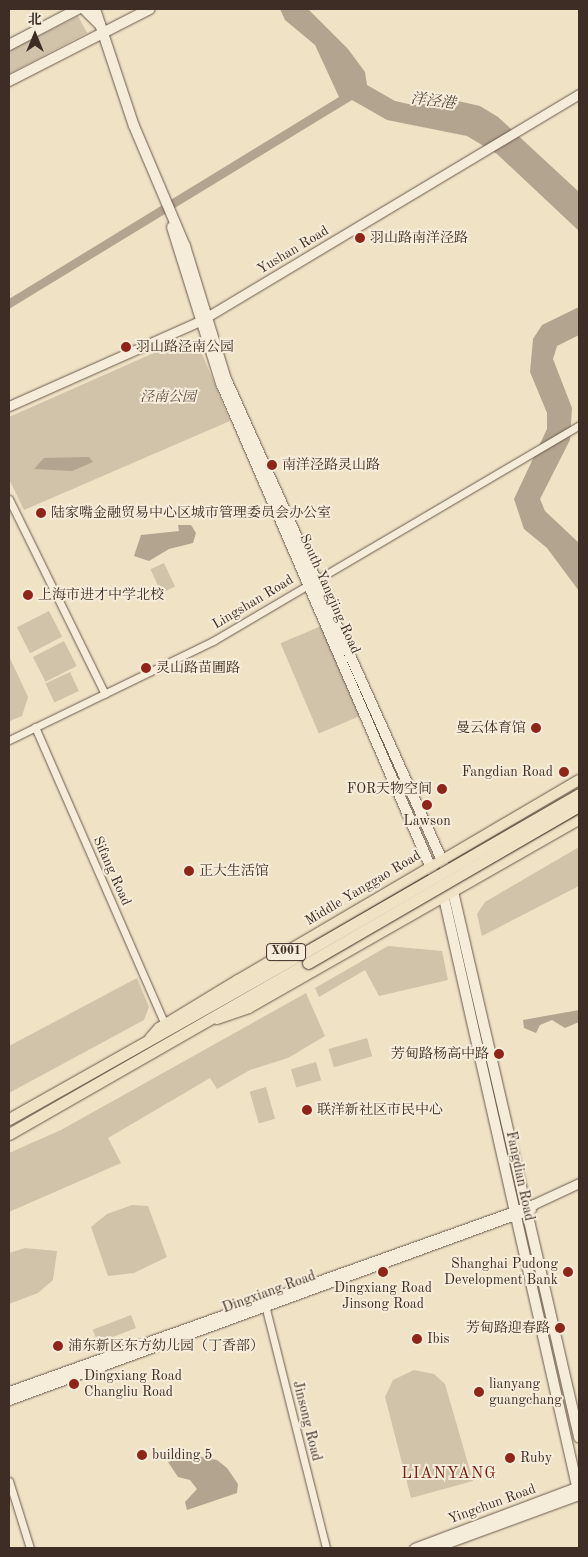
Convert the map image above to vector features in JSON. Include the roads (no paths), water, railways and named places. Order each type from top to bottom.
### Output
[{"type":"highway","name":"Middle Yanggao Road","points":[[9,1134],[210,1021],[305,958],[579,794]]},
{"type":"highway","name":"Middle Yanggao Road","points":[[9,1120],[579,806]]},
{"type":"main road","points":[[9,45],[78,9]]},
{"type":"main road","points":[[84,9],[106,31]]},
{"type":"main road","name":"South Yangjing Road","points":[[95,9],[106,31],[129,112],[170,218],[204,320],[221,383],[442,858]]},
{"type":"main road","points":[[9,81],[150,9]]},
{"type":"main road","name":"South Yangjing Road","points":[[314,580],[433,864]]},
{"type":"main road","name":"Middle Yanggao Road","points":[[144,1046],[165,1024],[442,858],[579,780]]},
{"type":"main road","name":"Middle Yanggao Road","points":[[210,1021],[249,1008],[579,820]]},
{"type":"main road","name":"Fangdian Road","points":[[442,858],[454,892],[529,1208],[579,1438]]},
{"type":"main road","name":"Fangdian Road","points":[[433,864],[579,1489]]},
{"type":"street","name":"Yushan Road","points":[[9,406],[204,320],[579,94]]},
{"type":"street","name":"Lingshan Road","points":[[9,740],[213,641],[579,425]]},
{"type":"street","points":[[9,499],[105,694]]},
{"type":"street","name":"Sifang Road","points":[[36,727],[165,1024]]},
{"type":"street","name":"Dingxiang Road","points":[[9,1392],[514,1214],[579,1183]]},
{"type":"street","name":"Dingxiang Road","points":[[9,1400],[265,1303]]},
{"type":"street","name":"Jinsong Road","points":[[265,1303],[326,1548]]},
{"type":"street","points":[[9,1481],[30,1548]]},
{"type":"street","name":"Yingchun Road","points":[[414,1548],[579,1489]]},
{"type":"street","name":"Yingchun Road","points":[[434,1548],[579,1489]]},
{"type":"place","name":"羽山路南洋泾路","points":[[360,238]]},
{"type":"place","name":"羽山路泾南公园","points":[[126,347]]},
{"type":"place","name":"南洋泾路灵山路","points":[[272,465]]},
{"type":"place","name":"陆家嘴金融贸易中心区城市管理委员会办公室","points":[[41,513]]},
{"type":"place","name":"上海市进才中学北校","points":[[28,595]]},
{"type":"place","name":"灵山路苗圃路","points":[[146,668]]},
{"type":"place","name":"曼云体育馆","points":[[536,728]]},
{"type":"place","name":"Fangdian Road","points":[[564,772]]},
{"type":"place","name":"FOR天物空间","points":[[442,789]]},
{"type":"place","name":"Lawson","points":[[427,805]]},
{"type":"place","name":"正大生活馆","points":[[189,871]]},
{"type":"place","name":"芳甸路杨高中路","points":[[499,1054]]},
{"type":"place","name":"联洋新社区市民中心","points":[[307,1110]]},
{"type":"place","name":"Dingxiang Road Jinsong Road","points":[[383,1272]]},
{"type":"place","name":"Shanghai Pudong Development Bank","points":[[568,1272]]},
{"type":"place","name":"芳甸路迎春路","points":[[560,1328]]},
{"type":"place","name":"Ibis","points":[[417,1339]]},
{"type":"place","name":"浦东新区东方幼儿园（丁香部）","points":[[58,1346]]},
{"type":"place","name":"Dingxiang Road Changliu Road","points":[[74,1384]]},
{"type":"place","name":"lianyang guangchang","points":[[479,1392]]},
{"type":"place","name":"building 5","points":[[142,1455]]},
{"type":"place","name":"Ruby","points":[[510,1458]]},
{"type":"district","name":"LIANYANG","points":[[449,1474]]},
{"type":"water label","name":"洋泾港","points":[[433,102]]},
{"type":"park label","name":"泾南公园","points":[[168,397]]}]
